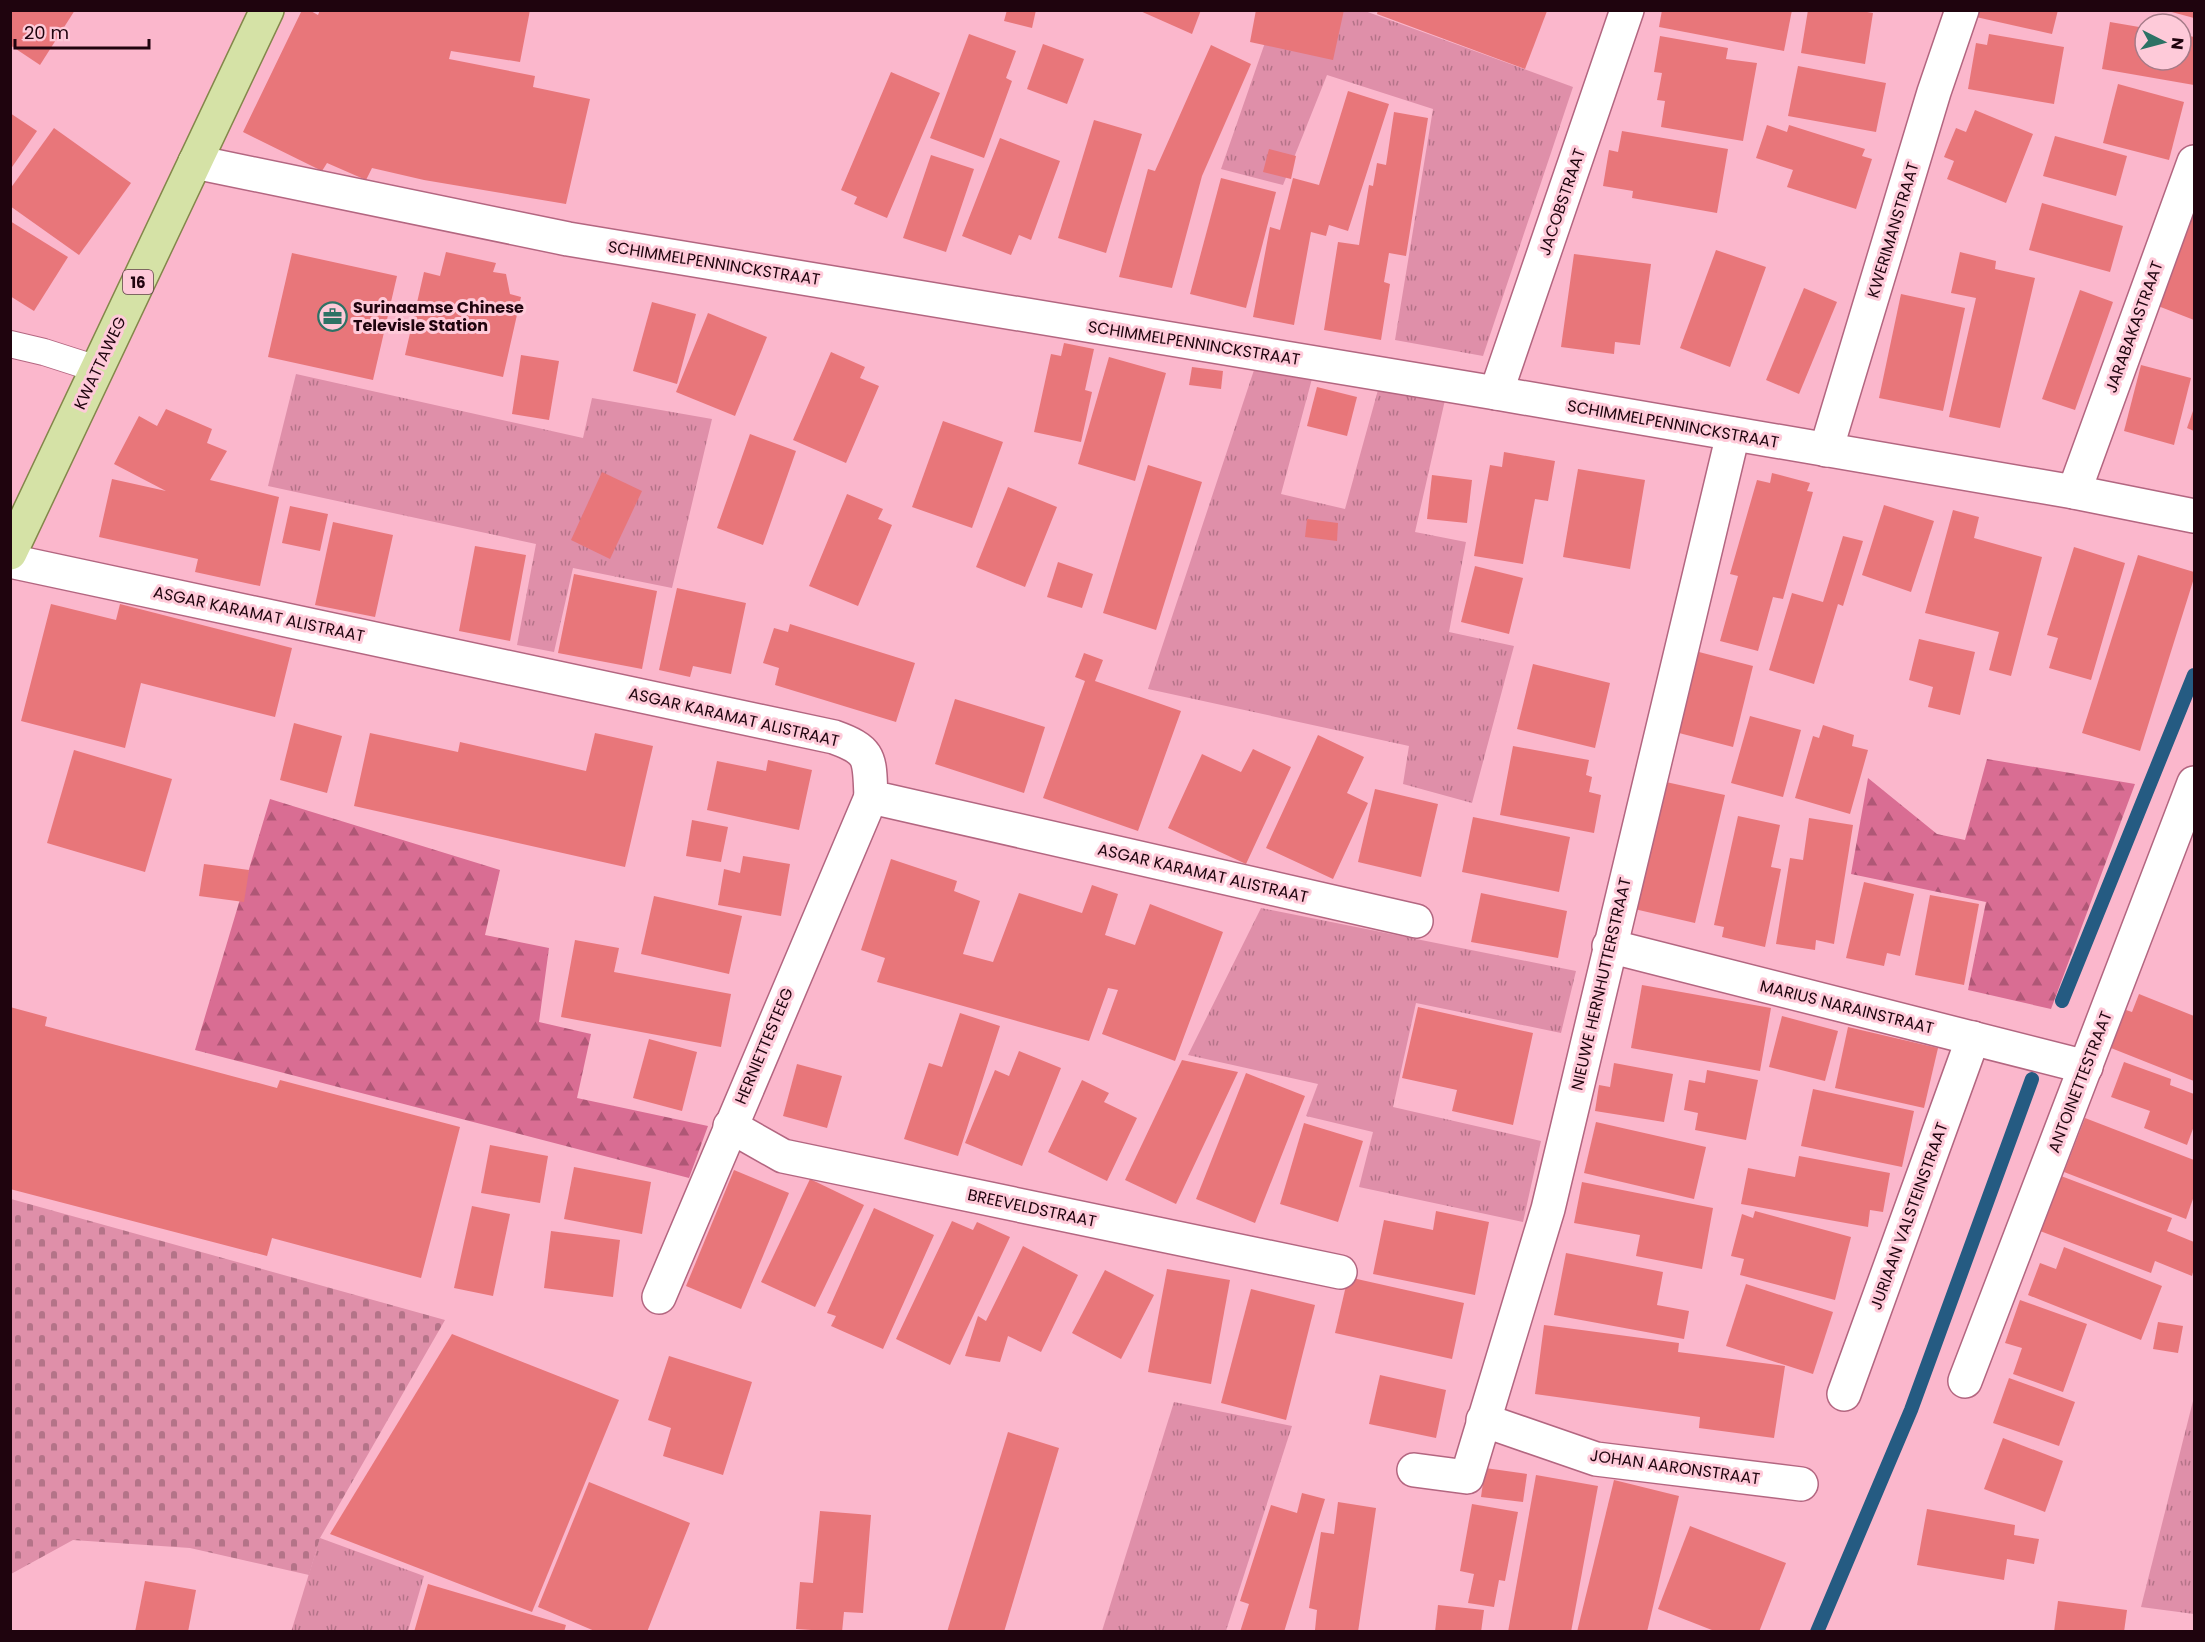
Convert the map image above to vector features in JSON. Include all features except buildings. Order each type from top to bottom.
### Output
[{"type":"main road","name":"KWATTAWEG","points":[[12,547],[267,10]]},
{"type":"street","name":"JACOBSTRAAT","points":[[1496,393],[1627,10]]},
{"type":"street","name":"KWERIMANSTRAAT","points":[[1826,450],[1934,93],[1962,10]]},
{"type":"street","name":"SCHIMMELPENNINCKSTRAAT","points":[[195,162],[568,239],[1496,393],[2073,492],[2194,516]]},
{"type":"street","name":"JARABAKASTRAAT","points":[[2073,492],[2194,162]]},
{"type":"street","name":"NIEUWE HERNHUTTERSTRAAT","points":[[1414,1470],[1467,1477],[1548,1209],[1732,434]]},
{"type":"street","name":"ASGAR KARAMAT ALISTRAAT","points":[[12,547],[834,737],[856,745],[869,762],[871,797],[1416,921]]},
{"type":"street","name":"ANTOINETTESTRAAT","points":[[1965,1381],[2194,783]]},
{"type":"street","name":"HERNIETTESTEEG","points":[[659,1297],[871,797]]},
{"type":"street","name":"MARIUS NARAINSTRAAT","points":[[1609,946],[2086,1066]]},
{"type":"street","name":"JURIAAN VALSTEINSTRAAT","points":[[1844,1394],[1973,1038]]},
{"type":"street","name":"BREEVELDSTRAAT","points":[[730,1126],[783,1156],[1340,1272]]},
{"type":"street","name":"JOHAN AARONSTRAAT","points":[[1483,1420],[1596,1459],[1801,1484]]},
{"type":"lane","points":[[10,344],[45,352],[98,369]]},
{"type":"green space","points":[[1276,11],[1365,11],[1573,87],[1483,356],[1395,340],[1433,109],[1327,75],[1283,185],[1221,169]]},
{"type":"green space","points":[[1256,364],[1313,375],[1281,494],[1345,509],[1378,390],[1445,400],[1415,532],[1466,542],[1449,632],[1514,646],[1472,803],[1403,784],[1409,746],[1148,689]]},
{"type":"green space","points":[[296,374],[583,438],[592,398],[712,419],[672,588],[573,568],[554,652],[517,645],[536,544],[268,486]]},
{"type":"green space","points":[[1987,759],[2135,784],[2051,1009],[1968,990],[1986,902],[1851,874],[1868,778],[1937,834],[1965,840]]},
{"type":"green space","points":[[270,799],[500,870],[485,935],[549,948],[539,1022],[591,1034],[577,1098],[708,1126],[689,1178],[195,1050]]},
{"type":"green space","points":[[1261,908],[1576,971],[1561,1033],[1416,1003],[1393,1107],[1541,1141],[1523,1222],[1359,1187],[1373,1132],[1306,1116],[1318,1084],[1188,1055]]},
{"type":"green space","points":[[11,1199],[445,1320],[320,1538],[309,1575],[190,1548],[73,1540],[11,1574]]},
{"type":"green space","points":[[2194,1397],[2194,1614],[2141,1607]]},
{"type":"green space","points":[[1174,1402],[1292,1426],[1226,1631],[1102,1631]]},
{"type":"green space","points":[[320,1538],[424,1576],[408,1631],[291,1632]]},
{"type":"waterway","points":[[2062,1001],[2194,675]]},
{"type":"waterway","points":[[1817,1632],[1911,1410],[2032,1079]]},
{"type":"place","name":"Surinaamse Chinese Televisle Station","points":[[332,316]]}]
